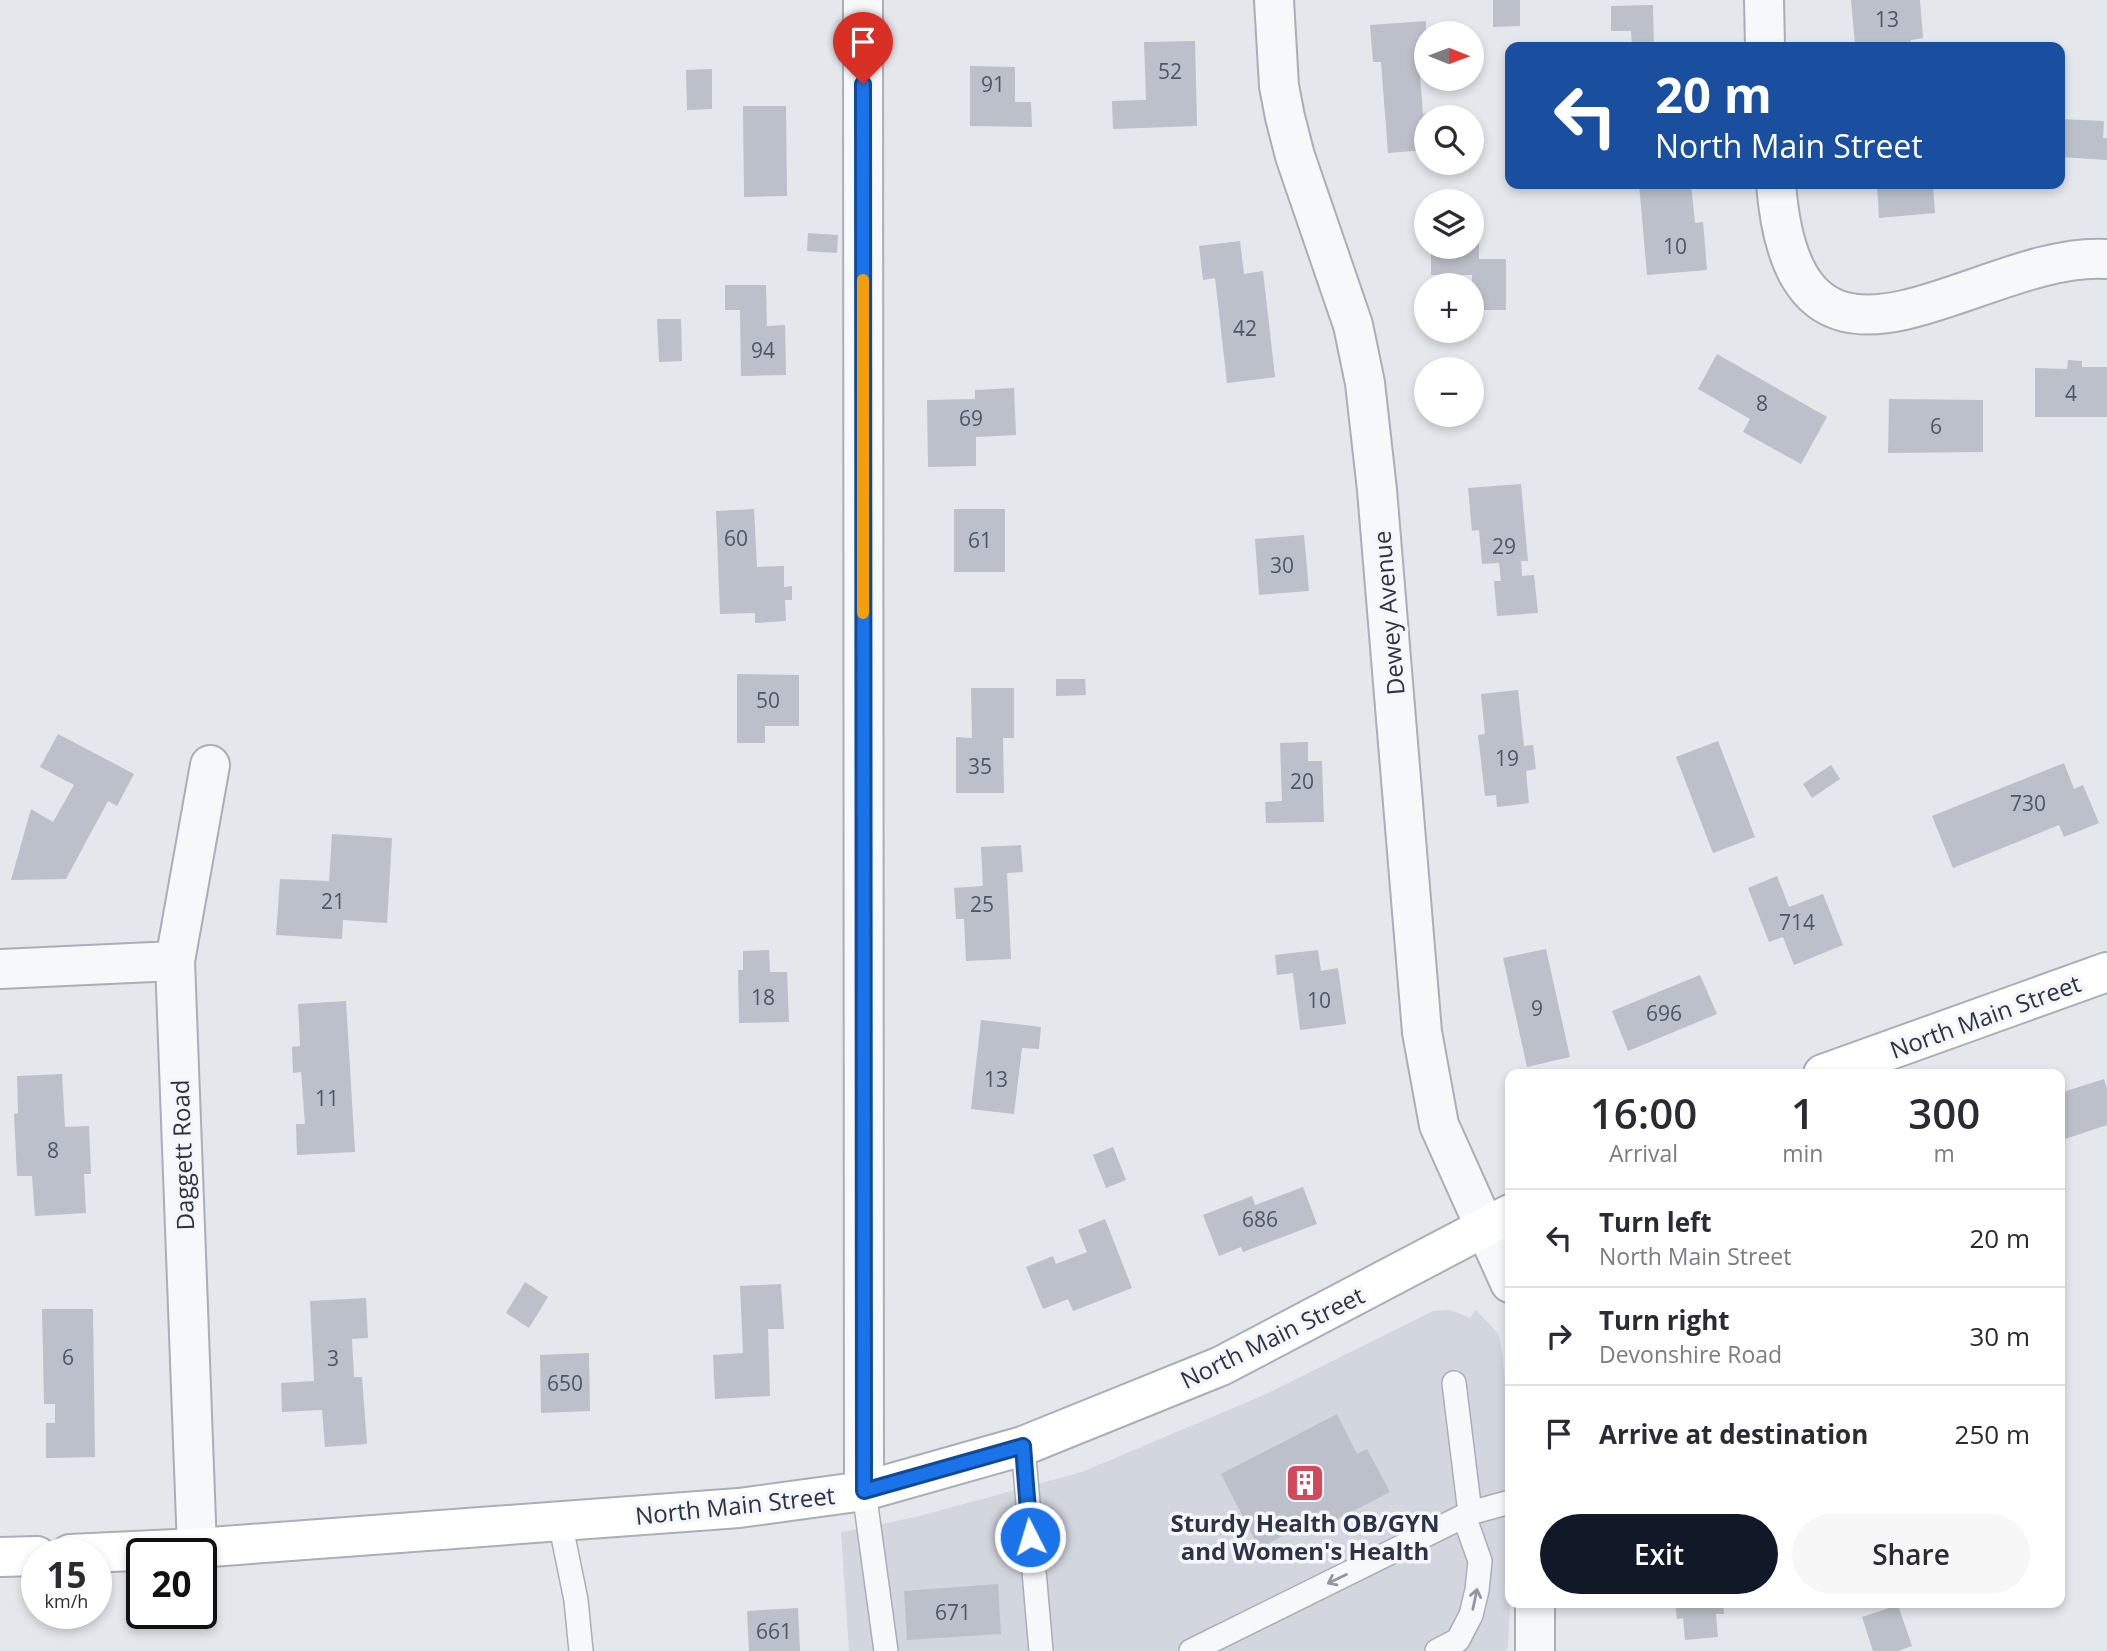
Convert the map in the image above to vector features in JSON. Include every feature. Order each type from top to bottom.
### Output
[{"type":"main road","name":"North Main Street","points":[[1837,1069],[2107,972]]},
{"type":"main road","name":"North Main Street","points":[[217,1547],[739,1508],[864,1491],[1023,1446],[1221,1366],[1498,1221]]},
{"type":"main road","points":[[0,1557],[21,1556]]},
{"type":"street","points":[[863,0],[864,1491]]},
{"type":"street","name":"Dewey Avenue","points":[[1274,0],[1279,86],[1285,117],[1295,156],[1353,325],[1365,383],[1377,491],[1422,1032],[1429,1081],[1440,1125],[1498,1221],[1505,1257]]},
{"type":"street","points":[[1764,0],[1765,42]]},
{"type":"street","points":[[1777,189],[1785,239],[1799,277],[1805,287],[1824,304],[1850,312],[1878,314],[1915,309],[2048,264],[2107,259]]},
{"type":"street","name":"Daggett Road","points":[[197,1538],[175,961],[210,765]]},
{"type":"street","points":[[0,969],[175,961]]},
{"type":"street","points":[[1535,1608],[1535,1651]]},
{"type":"lane","points":[[1437,1651],[1458,1640],[1471,1615],[1478,1590],[1480,1561],[1467,1514],[1454,1383]]},
{"type":"lane","points":[[1023,1446],[1041,1651]]},
{"type":"lane","points":[[864,1491],[887,1651]]},
{"type":"lane","points":[[1191,1651],[1467,1514],[1505,1503]]},
{"type":"lane","points":[[560,1522],[576,1600],[581,1651]]},
{"type":"shaded area","points":[[1450,1310],[1470,1318],[1476,1310],[1498,1333],[1502,1351],[1505,1380],[1505,1608],[1510,1608],[1506,1651],[849,1651],[841,1532],[916,1517],[1082,1472],[1264,1395],[1433,1311]]},
{"type":"building","points":[[1493,0],[1520,0],[1520,26],[1493,27]]},
{"type":"building","points":[[1851,0],[1920,0],[1923,38],[1911,42],[1855,42]]},
{"type":"building","points":[[1653,5],[1654,42],[1632,42],[1631,31],[1611,31],[1611,6]]},
{"type":"building","points":[[1414,22],[1414,91],[1421,91],[1422,105],[1414,105],[1414,151],[1388,153],[1381,62],[1373,62],[1370,25]]},
{"type":"building","points":[[1195,41],[1197,126],[1113,129],[1112,101],[1146,100],[1144,42]]},
{"type":"building","points":[[970,66],[1015,67],[1015,102],[1031,102],[1032,127],[970,126]]},
{"type":"building","points":[[712,69],[712,109],[687,110],[686,70]]},
{"type":"building","points":[[743,106],[786,106],[787,196],[744,197]]},
{"type":"building","points":[[2065,119],[2104,121],[2103,138],[2107,138],[2107,160],[2065,157]]},
{"type":"building","points":[[1639,189],[1692,189],[1695,223],[1703,222],[1707,270],[1647,275]]},
{"type":"building","points":[[1877,189],[1933,189],[1935,213],[1879,218]]},
{"type":"building","points":[[808,233],[838,235],[837,253],[807,251]]},
{"type":"building","points":[[1240,241],[1244,274],[1263,271],[1275,377],[1227,383],[1215,278],[1203,280],[1199,246]]},
{"type":"building","points":[[1431,259],[1506,259],[1506,310],[1484,310],[1484,273],[1431,273]]},
{"type":"building","points":[[725,285],[766,285],[767,326],[785,325],[786,375],[741,376],[740,310],[725,310]]},
{"type":"building","points":[[657,319],[681,319],[682,361],[659,362]]},
{"type":"building","points":[[1717,354],[1827,417],[1801,464],[1743,432],[1750,419],[1698,389]]},
{"type":"building","points":[[2068,360],[2082,361],[2082,367],[2107,367],[2107,417],[2035,417],[2035,368],[2067,369]]},
{"type":"building","points":[[1014,388],[1016,435],[976,437],[976,466],[928,467],[927,400],[975,399],[975,390]]},
{"type":"building","points":[[1889,399],[1983,400],[1983,452],[1888,453]]},
{"type":"building","points":[[1521,484],[1528,561],[1521,561],[1522,576],[1534,575],[1538,613],[1497,616],[1494,581],[1501,581],[1499,563],[1482,564],[1479,530],[1472,531],[1468,488]]},
{"type":"building","points":[[754,509],[757,567],[784,566],[784,587],[792,586],[792,600],[785,600],[786,621],[755,623],[755,613],[720,614],[716,511]]},
{"type":"building","points":[[954,509],[1005,509],[1005,572],[954,572]]},
{"type":"building","points":[[1304,535],[1309,591],[1259,595],[1255,539]]},
{"type":"building","points":[[737,674],[799,675],[799,726],[765,726],[765,743],[737,743]]},
{"type":"building","points":[[1056,679],[1085,679],[1086,695],[1056,696]]},
{"type":"building","points":[[971,688],[1014,688],[1014,738],[1003,738],[1004,793],[956,793],[956,737],[972,738]]},
{"type":"building","points":[[1518,690],[1524,746],[1533,745],[1536,769],[1526,771],[1529,803],[1497,807],[1496,795],[1485,796],[1478,735],[1485,734],[1481,694]]},
{"type":"building","points":[[58,734],[134,774],[117,806],[108,801],[66,879],[11,880],[31,809],[53,822],[74,785],[40,767]]},
{"type":"building","points":[[1718,741],[1755,837],[1713,853],[1676,757]]},
{"type":"building","points":[[1308,742],[1308,761],[1322,761],[1324,822],[1266,823],[1265,802],[1282,801],[1280,743]]},
{"type":"building","points":[[2064,763],[2074,789],[2083,785],[2099,823],[2064,837],[2059,825],[1953,868],[1932,816]]},
{"type":"building","points":[[1831,765],[1840,779],[1812,798],[1803,784]]},
{"type":"building","points":[[332,834],[392,838],[387,923],[343,920],[342,939],[276,935],[280,879],[329,881]]},
{"type":"building","points":[[1021,845],[1023,872],[1007,873],[1011,959],[966,961],[964,919],[956,919],[954,888],[983,886],[981,847]]},
{"type":"building","points":[[1777,876],[1789,907],[1823,894],[1843,945],[1794,965],[1783,937],[1769,942],[1748,888]]},
{"type":"building","points":[[1546,949],[1570,1057],[1527,1067],[1503,958]]},
{"type":"building","points":[[769,950],[770,972],[787,972],[789,1022],[739,1023],[738,970],[743,970],[743,951]]},
{"type":"building","points":[[1318,950],[1321,971],[1338,968],[1346,1024],[1300,1030],[1293,973],[1277,975],[1275,955]]},
{"type":"building","points":[[1700,975],[1717,1014],[1628,1051],[1612,1011]]},
{"type":"building","points":[[346,1001],[355,1152],[297,1155],[296,1124],[305,1124],[301,1072],[293,1073],[292,1047],[300,1046],[298,1004]]},
{"type":"building","points":[[981,1020],[1041,1027],[1039,1049],[1022,1048],[1014,1114],[971,1109]]},
{"type":"building","points":[[62,1074],[65,1127],[89,1126],[91,1174],[84,1174],[86,1213],[35,1216],[32,1176],[17,1176],[14,1114],[18,1113],[17,1076]]},
{"type":"building","points":[[2104,1079],[2107,1089],[2107,1125],[2065,1139],[2065,1091]]},
{"type":"building","points":[[1113,1147],[1126,1180],[1106,1188],[1093,1155]]},
{"type":"building","points":[[1303,1187],[1317,1224],[1243,1252],[1241,1247],[1219,1256],[1203,1215],[1252,1196],[1255,1205]]},
{"type":"building","points":[[1105,1219],[1132,1288],[1073,1311],[1068,1299],[1043,1309],[1026,1267],[1053,1256],[1056,1264],[1087,1252],[1078,1230]]},
{"type":"building","points":[[525,1282],[548,1297],[529,1328],[506,1313]]},
{"type":"building","points":[[781,1284],[784,1329],[768,1329],[770,1396],[715,1399],[713,1355],[743,1353],[740,1286]]},
{"type":"building","points":[[366,1298],[368,1338],[352,1339],[354,1377],[362,1377],[367,1444],[325,1447],[322,1410],[282,1412],[281,1383],[314,1381],[310,1301]]},
{"type":"building","points":[[42,1309],[93,1309],[95,1457],[46,1458],[46,1423],[55,1423],[55,1404],[44,1404]]},
{"type":"building","points":[[589,1353],[590,1411],[541,1413],[540,1355]]},
{"type":"building","name":"Sturdy Health OB/GYN and Women's Health","points":[[1337,1414],[1357,1454],[1367,1449],[1390,1492],[1332,1522],[1328,1513],[1259,1548],[1221,1474]]},
{"type":"building","points":[[998,1584],[1001,1634],[907,1640],[904,1591]]},
{"type":"building","points":[[798,1608],[800,1651],[749,1651],[747,1611]]},
{"type":"building","points":[[1676,1608],[1723,1608],[1724,1614],[1716,1614],[1718,1637],[1685,1640],[1683,1618],[1677,1619]]},
{"type":"building","points":[[1889,1608],[1899,1608],[1912,1646],[1898,1651],[1873,1651],[1862,1617]]},
{"type":"slow traffic","points":[[863,280],[863,613]]},
{"type":"place","name":"Sturdy Health OB/GYN and Women's Health","points":[[1305,1483]]},
{"type":"route","points":[[863,84],[864,1491],[1023,1446],[1030,1537]]}]
